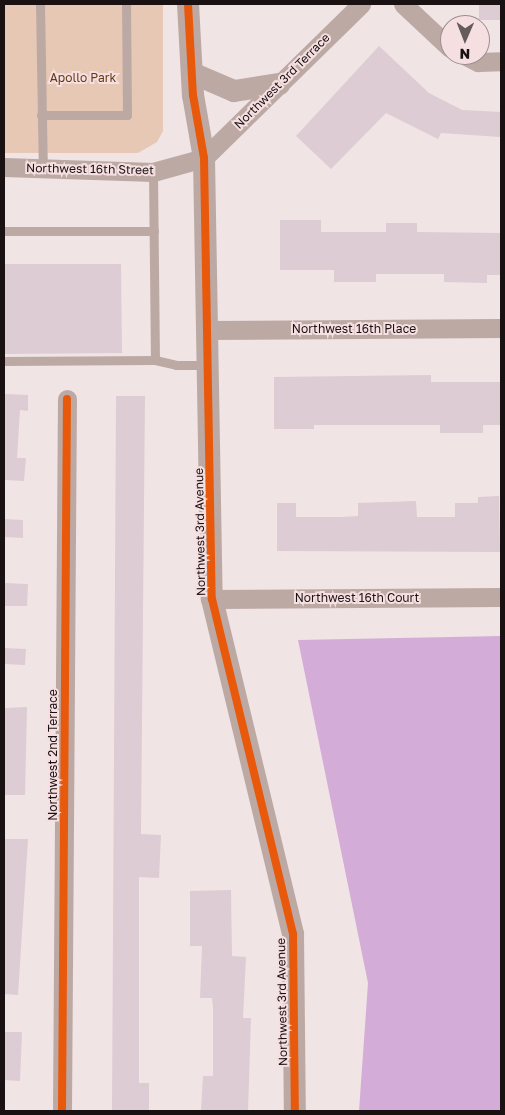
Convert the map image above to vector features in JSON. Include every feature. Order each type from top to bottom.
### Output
[{"type":"street","name":"Northwest 3rd Avenue","points":[[188,4],[192,73],[204,158],[212,599],[293,934],[295,1111]]},
{"type":"street","name":"Northwest 3rd Terrace","points":[[204,158],[361,4]]},
{"type":"street","points":[[403,4],[440,39]]},
{"type":"street","points":[[192,73],[234,91],[279,84]]},
{"type":"street","name":"Northwest 16th Street","points":[[4,167],[153,172],[204,158]]},
{"type":"street","name":"Northwest 16th Place","points":[[207,330],[501,328]]},
{"type":"street","name":"Northwest 2nd Terrace","points":[[62,1111],[68,399]]},
{"type":"street","name":"Northwest 16th Court","points":[[212,599],[501,597]]},
{"type":"lane","points":[[40,4],[43,168]]},
{"type":"lane","points":[[42,115],[127,115],[126,4]]},
{"type":"lane","points":[[153,172],[155,360]]},
{"type":"lane","points":[[4,231],[154,231]]},
{"type":"lane","points":[[4,361],[155,360],[176,366],[207,365]]},
{"type":"green space","name":"Apollo Park","points":[[4,4],[163,4],[163,131],[157,142],[138,153],[4,153]]},
{"type":"shaded area","points":[[501,636],[501,1111],[359,1111],[368,983],[298,640]]},
{"type":"building","points":[[479,4],[501,4],[501,20],[490,20],[490,15],[479,15]]},
{"type":"building","points":[[379,46],[429,93],[462,110],[501,112],[500,137],[441,133],[438,139],[386,113],[331,169],[296,136]]},
{"type":"building","points":[[280,220],[321,220],[321,232],[386,232],[386,223],[417,223],[417,232],[501,233],[501,275],[487,275],[487,283],[444,282],[444,274],[376,274],[376,282],[334,282],[334,270],[280,270]]},
{"type":"building","points":[[4,264],[121,264],[122,353],[4,354]]},
{"type":"building","points":[[431,375],[431,382],[501,382],[501,425],[483,425],[483,433],[440,433],[440,425],[314,425],[314,429],[274,429],[274,377]]},
{"type":"building","points":[[4,394],[28,395],[28,411],[20,410],[17,458],[26,458],[24,481],[4,480]]},
{"type":"building","points":[[116,396],[145,396],[141,834],[161,835],[159,878],[139,877],[139,1083],[149,1083],[149,1111],[112,1111]]},
{"type":"building","points":[[499,496],[500,552],[277,551],[277,503],[296,503],[296,517],[341,517],[358,516],[358,503],[416,501],[417,517],[455,517],[455,503],[478,503],[478,497]]},
{"type":"building","points":[[4,519],[23,520],[23,538],[4,537]]},
{"type":"building","points":[[4,583],[28,584],[27,606],[4,606]]},
{"type":"building","points":[[4,648],[26,649],[25,665],[4,664]]},
{"type":"building","points":[[27,707],[25,795],[4,795],[4,708]]},
{"type":"building","points":[[4,839],[28,839],[18,995],[4,994]]},
{"type":"building","points":[[231,890],[232,956],[246,957],[243,1018],[251,1018],[248,1111],[201,1111],[203,1076],[213,1076],[213,1008],[212,998],[200,998],[202,946],[190,946],[190,891]]},
{"type":"building","points":[[4,1032],[22,1032],[20,1081],[4,1080]]},
{"type":"cycle path","points":[[188,4],[193,95],[204,158],[212,599],[293,934],[295,1111]]},
{"type":"cycle path","points":[[62,1111],[67,399]]}]
